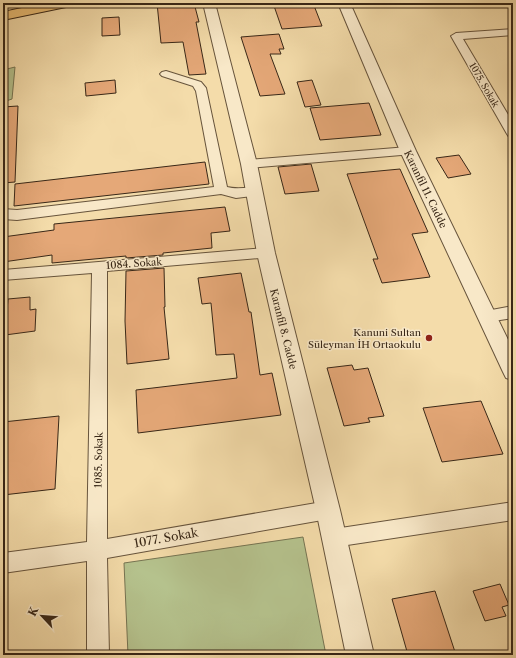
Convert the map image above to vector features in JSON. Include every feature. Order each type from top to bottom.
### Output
[{"type":"highway","points":[[3,16],[66,3]]},
{"type":"street","name":"Karanfil 8. Cadde","points":[[210,3],[249,164],[266,253],[328,510],[360,655]]},
{"type":"street","name":"Karanfil 11. Cadde","points":[[344,3],[408,151],[513,372]]},
{"type":"street","name":"1075. Sokak","points":[[513,32],[456,36],[513,134]]},
{"type":"street","points":[[166,74],[197,84],[202,90],[221,190]]},
{"type":"street","points":[[249,164],[408,151]]},
{"type":"street","points":[[3,214],[17,215],[221,190],[236,194],[255,192]]},
{"type":"street","name":"1084. Sokak","points":[[3,275],[266,253]]},
{"type":"street","name":"1085. Sokak","points":[[98,655],[96,550],[100,266]]},
{"type":"street","points":[[487,316],[513,312]]},
{"type":"street","name":"1077. Sokak","points":[[3,563],[96,550],[328,510]]},
{"type":"street","points":[[334,538],[513,510]]},
{"type":"green space","points":[[15,67],[12,99],[3,102],[3,70]]},
{"type":"green space","points":[[303,537],[326,655],[128,655],[124,563]]},
{"type":"building","points":[[157,3],[194,3],[199,22],[196,22],[206,74],[189,75],[183,42],[161,43]]},
{"type":"building","points":[[273,3],[313,3],[322,26],[282,29]]},
{"type":"building","points":[[119,17],[120,35],[102,36],[102,18]]},
{"type":"building","points":[[279,34],[284,49],[279,49],[281,54],[270,54],[285,94],[260,96],[241,37]]},
{"type":"building","points":[[115,80],[116,93],[86,96],[85,83]]},
{"type":"building","points":[[312,80],[321,105],[305,107],[297,82]]},
{"type":"building","points":[[369,103],[381,135],[320,140],[310,108]]},
{"type":"building","points":[[18,106],[15,182],[3,183],[3,107]]},
{"type":"building","points":[[459,155],[471,174],[448,178],[436,158]]},
{"type":"building","points":[[205,162],[209,184],[14,206],[15,184]]},
{"type":"building","points":[[311,164],[319,191],[285,194],[278,167]]},
{"type":"building","points":[[400,169],[428,232],[412,234],[430,277],[382,283],[373,259],[378,259],[347,174]]},
{"type":"building","points":[[225,207],[230,231],[211,233],[212,248],[163,253],[163,255],[126,258],[126,256],[52,263],[52,255],[3,262],[3,237],[54,230],[54,224]]},
{"type":"building","points":[[164,268],[164,307],[169,359],[127,364],[125,321],[126,271]]},
{"type":"building","points":[[241,273],[249,312],[251,312],[260,375],[272,373],[281,415],[138,433],[136,390],[237,378],[234,354],[216,355],[211,303],[202,304],[198,278]]},
{"type":"building","points":[[30,297],[30,310],[36,309],[35,331],[5,335],[8,299]]},
{"type":"building","points":[[352,365],[354,370],[368,368],[384,416],[368,418],[370,422],[344,426],[327,368]]},
{"type":"building","points":[[481,401],[503,454],[442,462],[423,408]]},
{"type":"building","points":[[59,416],[55,489],[3,495],[3,422]]},
{"type":"building","points":[[500,584],[509,605],[502,607],[506,616],[485,621],[473,591]]},
{"type":"building","points":[[435,591],[456,655],[408,655],[392,599]]},
{"type":"place","name":"Kanuni Sultan Süleyman İH Ortaokulu","points":[[429,338]]}]
